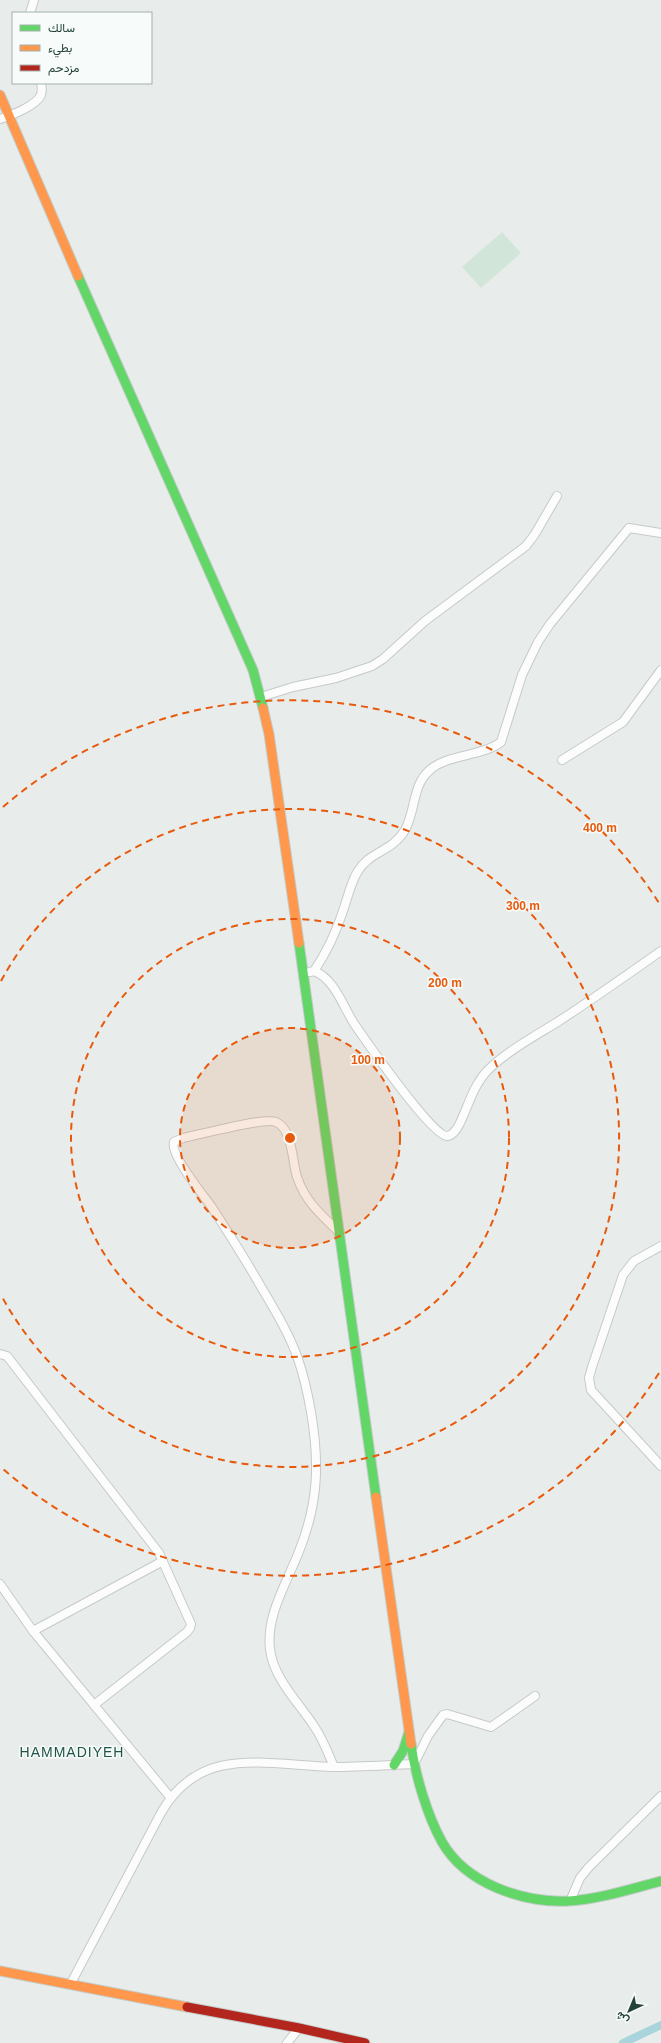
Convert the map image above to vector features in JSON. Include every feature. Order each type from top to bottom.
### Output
[{"type":"main road","points":[[0,95],[4,117],[242,642],[261,697],[269,734],[282,820],[302,976],[396,1642],[414,1764],[423,1796],[439,1834],[454,1858],[472,1873],[510,1893],[544,1902],[570,1901],[611,1894],[661,1882]]},
{"type":"main road","points":[[394,1765],[403,1751],[410,1729]]},
{"type":"main road","points":[[0,1971],[299,2028],[365,2043]]},
{"type":"street","points":[[30,12],[34,0]]},
{"type":"street","points":[[4,117],[38,99],[42,91],[41,84]]},
{"type":"street","points":[[261,697],[293,687],[357,672],[383,659],[425,620],[483,579],[526,546],[535,534],[557,496]]},
{"type":"street","points":[[302,976],[314,971],[332,938],[358,871],[371,858],[391,847],[404,831],[411,819],[419,785],[424,775],[439,764],[501,742],[522,675],[538,642],[550,624],[629,528],[661,534]]},
{"type":"street","points":[[562,760],[622,722],[661,670]]},
{"type":"street","points":[[314,971],[327,978],[362,1035],[414,1105],[442,1135],[446,1136],[451,1135],[459,1126],[473,1091],[492,1067],[506,1055],[661,951]]},
{"type":"street","points":[[334,1767],[316,1728],[286,1687],[276,1668],[270,1652],[269,1639],[272,1620],[281,1591],[310,1519],[315,1495],[318,1469],[315,1437],[308,1398],[298,1359],[279,1317],[220,1220],[179,1160],[173,1150],[174,1142],[183,1138],[240,1126],[270,1121],[276,1122],[285,1131],[297,1176],[309,1204],[339,1232]]},
{"type":"street","points":[[661,1246],[634,1261],[623,1275],[592,1367],[589,1384],[591,1390],[661,1466]]},
{"type":"street","points":[[0,1354],[7,1356],[153,1545],[163,1561],[191,1624],[190,1628],[94,1705]]},
{"type":"street","points":[[33,1632],[163,1561]]},
{"type":"street","points":[[0,1584],[33,1632],[170,1797]]},
{"type":"street","points":[[70,1985],[101,1924],[170,1797],[185,1782],[200,1772],[231,1764],[250,1763],[334,1767],[414,1764],[428,1736],[443,1715],[446,1714],[491,1727],[535,1696]]},
{"type":"street","points":[[570,1901],[580,1878],[661,1796]]},
{"type":"street","points":[[287,2043],[299,2028]]},
{"type":"green space","points":[[502,232],[521,253],[481,288],[462,267]]},
{"type":"waterway","points":[[623,2043],[661,2025]]},
{"type":"traffic: fast","points":[[78,276],[253,670],[263,708]]},
{"type":"traffic: fast","points":[[299,943],[376,1497]]},
{"type":"traffic: fast","points":[[394,1765],[403,1751],[409,1732]]},
{"type":"traffic: fast","points":[[411,1744],[415,1768],[422,1794],[431,1820],[442,1842],[452,1857],[481,1880],[497,1888],[515,1894],[533,1899],[551,1901],[581,1900],[604,1896],[661,1881]]},
{"type":"traffic: slow","points":[[0,95],[78,276]]},
{"type":"traffic: slow","points":[[263,708],[269,734],[299,943]]},
{"type":"traffic: slow","points":[[376,1497],[411,1744]]},
{"type":"traffic: slow","points":[[0,1971],[187,2007]]},
{"type":"traffic: jam","points":[[187,2007],[299,2028],[365,2043]]},
{"type":"district","name":"HAMMADIYEH","points":[[72,1752]]}]
